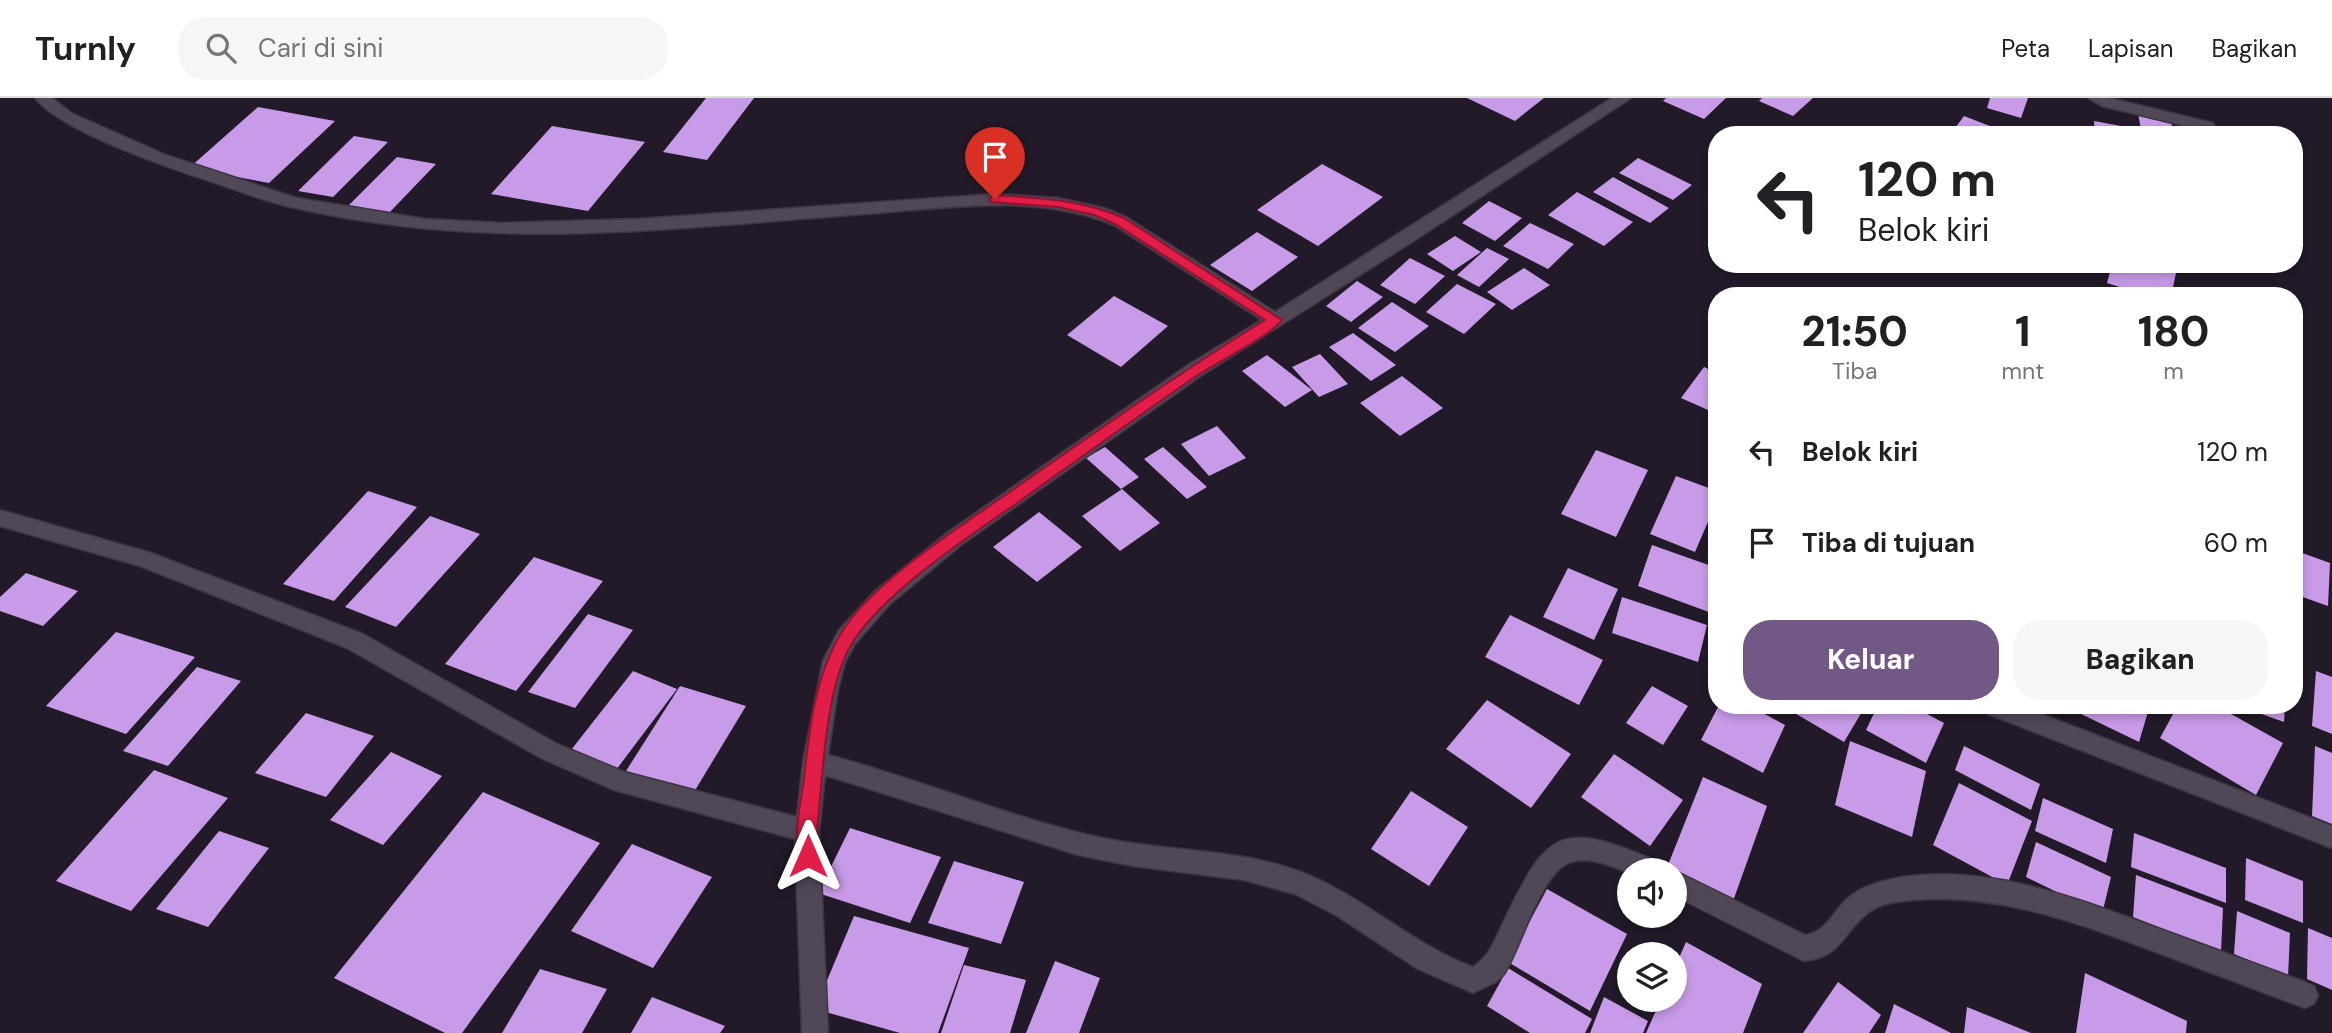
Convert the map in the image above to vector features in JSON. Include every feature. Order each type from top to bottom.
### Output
[{"type":"street","points":[[43,98],[65,116],[160,159],[295,203],[425,225],[502,229],[638,225],[995,199],[1036,200],[1081,206],[1120,221],[1275,320]]},
{"type":"street","points":[[815,1033],[807,831],[814,762],[834,662],[847,637],[882,598],[954,539],[1195,370],[1623,98]]},
{"type":"street","points":[[2096,98],[2207,126]]},
{"type":"street","points":[[0,517],[144,559],[355,641],[549,751],[622,782],[807,831]]},
{"type":"street","points":[[2014,714],[2332,837]]},
{"type":"street","points":[[814,762],[869,775],[1079,845],[1142,857],[1239,868],[1297,882],[1343,904],[1427,959],[1473,980],[1488,974],[1501,958],[1525,899],[1552,858],[1565,849],[1592,848],[1626,858]]},
{"type":"street","points":[[1687,889],[1804,948],[1828,942],[1859,904],[1900,889],[1942,886],[2003,890],[2056,903],[2305,995]]},
{"type":"building","points":[[706,98],[754,98],[707,160],[663,152]]},
{"type":"building","points":[[1467,98],[1544,98],[1515,121]]},
{"type":"building","points":[[1666,98],[1726,98],[1704,119],[1663,101]]},
{"type":"building","points":[[1762,98],[1813,98],[1793,116],[1759,101]]},
{"type":"building","points":[[1990,98],[2028,98],[2021,118],[1987,108]]},
{"type":"building","points":[[258,107],[335,121],[269,183],[189,168]]},
{"type":"building","points":[[2138,113],[2170,118],[2172,126],[2140,126]]},
{"type":"building","points":[[1964,116],[1990,126],[1957,126]]},
{"type":"building","points":[[2094,121],[2121,126],[2094,126]]},
{"type":"building","points":[[552,126],[645,142],[588,211],[491,194]]},
{"type":"building","points":[[354,136],[388,142],[333,197],[298,191]]},
{"type":"building","points":[[397,157],[436,164],[388,214],[348,206]]},
{"type":"building","points":[[1638,158],[1692,185],[1673,200],[1619,173]]},
{"type":"building","points":[[1322,164],[1383,197],[1318,246],[1257,210]]},
{"type":"building","points":[[1613,177],[1669,208],[1650,223],[1593,192]]},
{"type":"building","points":[[1577,192],[1633,222],[1604,246],[1548,215]]},
{"type":"building","points":[[1489,201],[1522,218],[1495,241],[1462,223]]},
{"type":"building","points":[[1530,223],[1574,244],[1548,269],[1503,246]]},
{"type":"building","points":[[1257,232],[1298,257],[1252,291],[1210,265]]},
{"type":"building","points":[[1455,236],[1481,252],[1453,271],[1427,254]]},
{"type":"building","points":[[1487,248],[1509,259],[1479,287],[1457,275]]},
{"type":"building","points":[[1410,258],[1445,276],[1415,304],[1380,285]]},
{"type":"building","points":[[1524,268],[1550,285],[1512,310],[1487,292]]},
{"type":"building","points":[[2110,273],[2176,273],[2173,287],[2120,287],[2107,283]]},
{"type":"building","points":[[1357,281],[1383,297],[1351,322],[1326,306]]},
{"type":"building","points":[[1457,284],[1496,304],[1464,334],[1426,312]]},
{"type":"building","points":[[1114,296],[1168,326],[1121,367],[1067,335]]},
{"type":"building","points":[[1392,302],[1429,326],[1395,352],[1358,328]]},
{"type":"building","points":[[1353,333],[1396,365],[1371,381],[1329,347]]},
{"type":"building","points":[[1320,354],[1348,384],[1319,397],[1292,367]]},
{"type":"building","points":[[1267,355],[1312,390],[1285,407],[1242,371]]},
{"type":"building","points":[[1704,367],[1708,369],[1708,410],[1681,398]]},
{"type":"building","points":[[1402,376],[1443,408],[1400,436],[1360,403]]},
{"type":"building","points":[[1217,426],[1246,458],[1209,476],[1181,444]]},
{"type":"building","points":[[1105,447],[1139,477],[1121,489],[1086,458]]},
{"type":"building","points":[[1163,447],[1207,487],[1187,499],[1144,459]]},
{"type":"building","points":[[1596,450],[1648,470],[1616,537],[1561,514]]},
{"type":"building","points":[[1676,476],[1708,488],[1708,522],[1695,552],[1650,534]]},
{"type":"building","points":[[1122,489],[1160,523],[1120,551],[1082,516]]},
{"type":"building","points":[[368,491],[417,507],[334,601],[283,584]]},
{"type":"building","points":[[1039,512],[1082,547],[1037,582],[993,547]]},
{"type":"building","points":[[430,516],[480,534],[396,627],[345,607]]},
{"type":"building","points":[[1652,545],[1708,565],[1708,612],[1638,586]]},
{"type":"building","points":[[2303,553],[2330,563],[2328,606],[2303,597]]},
{"type":"building","points":[[534,557],[603,581],[516,691],[445,664]]},
{"type":"building","points":[[1568,568],[1618,589],[1594,640],[1543,617]]},
{"type":"building","points":[[26,573],[78,591],[43,626],[0,611],[0,597]]},
{"type":"building","points":[[1622,597],[1707,625],[1698,662],[1612,633]]},
{"type":"building","points":[[588,614],[633,630],[575,708],[528,692]]},
{"type":"building","points":[[1510,615],[1603,660],[1579,705],[1485,657]]},
{"type":"building","points":[[116,632],[195,657],[126,734],[46,706]]},
{"type":"building","points":[[197,667],[241,681],[168,766],[123,751]]},
{"type":"building","points":[[633,671],[677,689],[616,770],[571,750]]},
{"type":"building","points":[[2316,671],[2332,677],[2332,734],[2312,726]]},
{"type":"building","points":[[680,686],[746,706],[694,792],[626,771]]},
{"type":"building","points":[[1652,686],[1688,706],[1663,745],[1626,723]]},
{"type":"building","points":[[1487,700],[1571,754],[1531,808],[1446,749]]},
{"type":"building","points":[[306,713],[374,736],[326,797],[255,773]]},
{"type":"building","points":[[1714,714],[1765,714],[1785,725],[1763,773],[1701,740]]},
{"type":"building","points":[[1796,714],[1861,714],[1844,742]]},
{"type":"building","points":[[1874,714],[1927,714],[1944,723],[1926,763],[1866,730]]},
{"type":"building","points":[[2081,714],[2147,714],[2139,742]]},
{"type":"building","points":[[2173,714],[2231,714],[2283,743],[2256,795],[2160,738]]},
{"type":"building","points":[[2262,714],[2284,714],[2284,722]]},
{"type":"building","points":[[1850,741],[1926,771],[1912,837],[1835,805]]},
{"type":"building","points":[[1964,746],[2040,784],[2031,810],[1955,770]]},
{"type":"building","points":[[2315,746],[2332,753],[2332,824],[2312,816]]},
{"type":"building","points":[[391,752],[442,776],[383,845],[330,820]]},
{"type":"building","points":[[1614,754],[1683,800],[1650,846],[1581,797]]},
{"type":"building","points":[[154,770],[228,798],[131,911],[56,881]]},
{"type":"building","points":[[1703,777],[1767,806],[1732,904],[1687,882],[1687,858],[1671,858]]},
{"type":"building","points":[[1959,783],[2032,821],[2007,885],[1933,845]]},
{"type":"building","points":[[1411,791],[1468,827],[1429,886],[1371,849]]},
{"type":"building","points":[[483,792],[600,843],[462,1033],[445,1033],[334,978]]},
{"type":"building","points":[[2043,798],[2113,829],[2106,863],[2035,831]]},
{"type":"building","points":[[850,828],[941,857],[910,923],[818,893]]},
{"type":"building","points":[[219,831],[269,848],[208,927],[156,909]]},
{"type":"building","points":[[2134,833],[2226,868],[2226,903],[2131,867]]},
{"type":"building","points":[[2036,842],[2111,877],[2102,914],[2026,877]]},
{"type":"building","points":[[632,844],[712,877],[653,968],[571,931]]},
{"type":"building","points":[[2246,858],[2303,881],[2303,923],[2245,900]]},
{"type":"building","points":[[954,861],[1024,882],[1001,944],[928,923]]},
{"type":"building","points":[[2136,875],[2223,908],[2221,952],[2133,917]]},
{"type":"building","points":[[1547,889],[1627,934],[1623,942],[1617,942],[1617,955],[1590,1011],[1508,962]]},
{"type":"building","points":[[2237,911],[2290,933],[2288,977],[2234,954]]},
{"type":"building","points":[[854,916],[969,948],[938,1033],[900,1033],[815,1009]]},
{"type":"building","points":[[2308,928],[2332,938],[2332,990],[2307,979]]},
{"type":"building","points":[[1687,943],[1762,984],[1743,1033],[1646,1033],[1655,1012],[1687,1012]]},
{"type":"building","points":[[1055,961],[1100,978],[1079,1033],[1026,1033]]},
{"type":"building","points":[[964,965],[1026,980],[1010,1033],[941,1033]]},
{"type":"building","points":[[1508,968],[1592,1019],[1585,1033],[1530,1033],[1487,1006]]},
{"type":"building","points":[[540,969],[607,989],[582,1033],[502,1033]]},
{"type":"building","points":[[2085,973],[2187,1021],[2186,1033],[2076,1033]]},
{"type":"building","points":[[1838,982],[1881,1015],[1869,1033],[1803,1033]]},
{"type":"building","points":[[652,997],[725,1026],[720,1033],[631,1033]]},
{"type":"building","points":[[1604,997],[1617,1004],[1617,1012],[1632,1012],[1648,1021],[1643,1033],[1590,1033]]},
{"type":"building","points":[[1894,1004],[1951,1033],[1885,1033]]},
{"type":"building","points":[[1967,1007],[2031,1033],[1964,1033]]},
{"type":"route","points":[[808,856],[807,831],[814,762],[834,662],[847,637],[882,598],[954,539],[1195,370],[1275,320],[1120,221],[1081,206],[1036,200],[995,199]]}]
